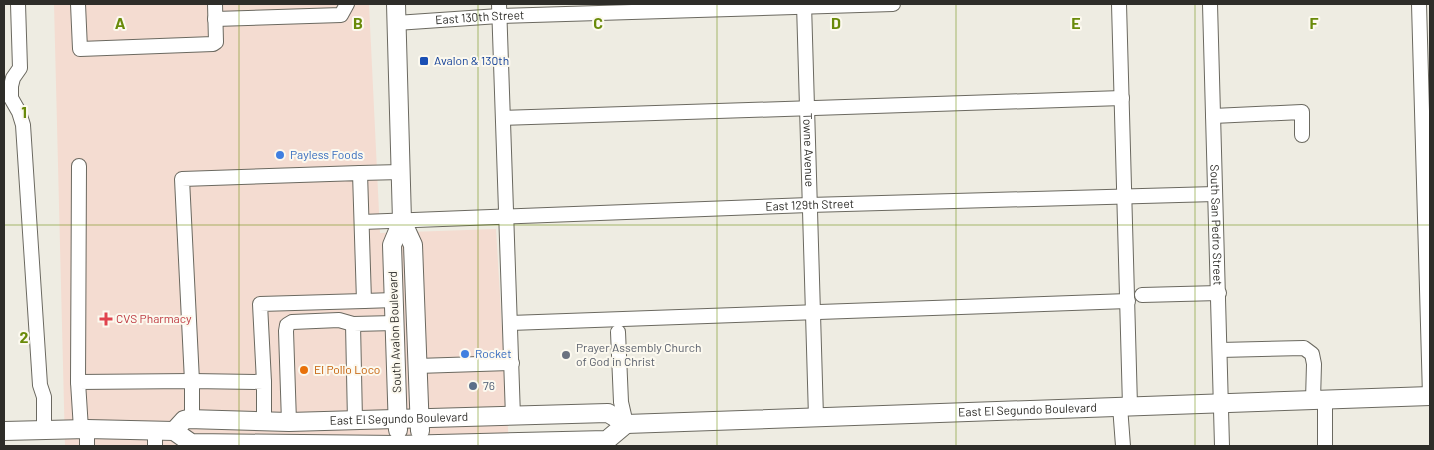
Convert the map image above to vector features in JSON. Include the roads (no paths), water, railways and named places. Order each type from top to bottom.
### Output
[{"type":"main road","name":"South Avalon Boulevard","points":[[396,4],[402,221],[413,245],[420,446]]},
{"type":"main road","name":"South Avalon Boulevard","points":[[398,446],[392,245],[402,221]]},
{"type":"main road","name":"East El Segundo Boulevard","points":[[192,419],[289,422],[608,413],[626,424],[1430,396]]},
{"type":"main road","points":[[174,431],[184,420],[192,419]]},
{"type":"main road","name":"East El Segundo Boulevard","points":[[4,431],[44,430],[85,435],[155,438],[174,431],[191,443],[277,446],[420,446],[560,444],[607,440],[626,424]]},
{"type":"street","points":[[18,4],[20,68],[13,78],[11,98],[19,112],[23,125],[40,385],[44,397],[44,430]]},
{"type":"street","points":[[78,4],[80,50],[214,44],[216,42],[215,4]]},
{"type":"street","points":[[215,19],[341,15],[347,4]]},
{"type":"street","name":"East 130th Street","points":[[396,23],[499,10],[893,4]]},
{"type":"street","points":[[1119,4],[1128,301],[1123,446]]},
{"type":"street","name":"South San Pedro Street","points":[[1210,4],[1222,446]]},
{"type":"street","points":[[1419,4],[1430,396]]},
{"type":"street","name":"Towne Avenue","points":[[804,5],[816,418]]},
{"type":"street","points":[[499,10],[513,417]]},
{"type":"street","points":[[503,118],[1122,98]]},
{"type":"street","points":[[1213,116],[1302,112],[1302,135]]},
{"type":"street","points":[[79,166],[78,382],[85,435]]},
{"type":"street","points":[[192,419],[192,381],[182,179],[401,172]]},
{"type":"street","points":[[360,173],[364,301]]},
{"type":"street","name":"East 129th Street","points":[[362,222],[809,205],[1215,194]]},
{"type":"street","points":[[1142,295],[1218,293]]},
{"type":"street","points":[[264,421],[260,304],[394,300]]},
{"type":"street","points":[[510,323],[1128,301]]},
{"type":"street","points":[[289,422],[287,325],[292,322],[339,320],[352,324],[395,323]]},
{"type":"street","points":[[352,324],[355,421]]},
{"type":"street","points":[[618,332],[622,402],[626,424]]},
{"type":"street","points":[[1220,350],[1304,348],[1312,354],[1320,399],[1325,446]]},
{"type":"street","points":[[417,366],[512,363]]},
{"type":"street","points":[[78,382],[264,382]]},
{"type":"place","name":"Avalon & 130th","points":[[424,61]]},
{"type":"place","name":"Payless Foods","points":[[280,155]]},
{"type":"place","name":"CVS Pharmacy","points":[[106,319]]},
{"type":"place","name":"Rocket","points":[[465,354]]},
{"type":"place","name":"Prayer Assembly Church of God in Christ","points":[[566,355]]},
{"type":"place","name":"El Pollo Loco","points":[[304,370]]},
{"type":"place","name":"76","points":[[473,386]]}]
